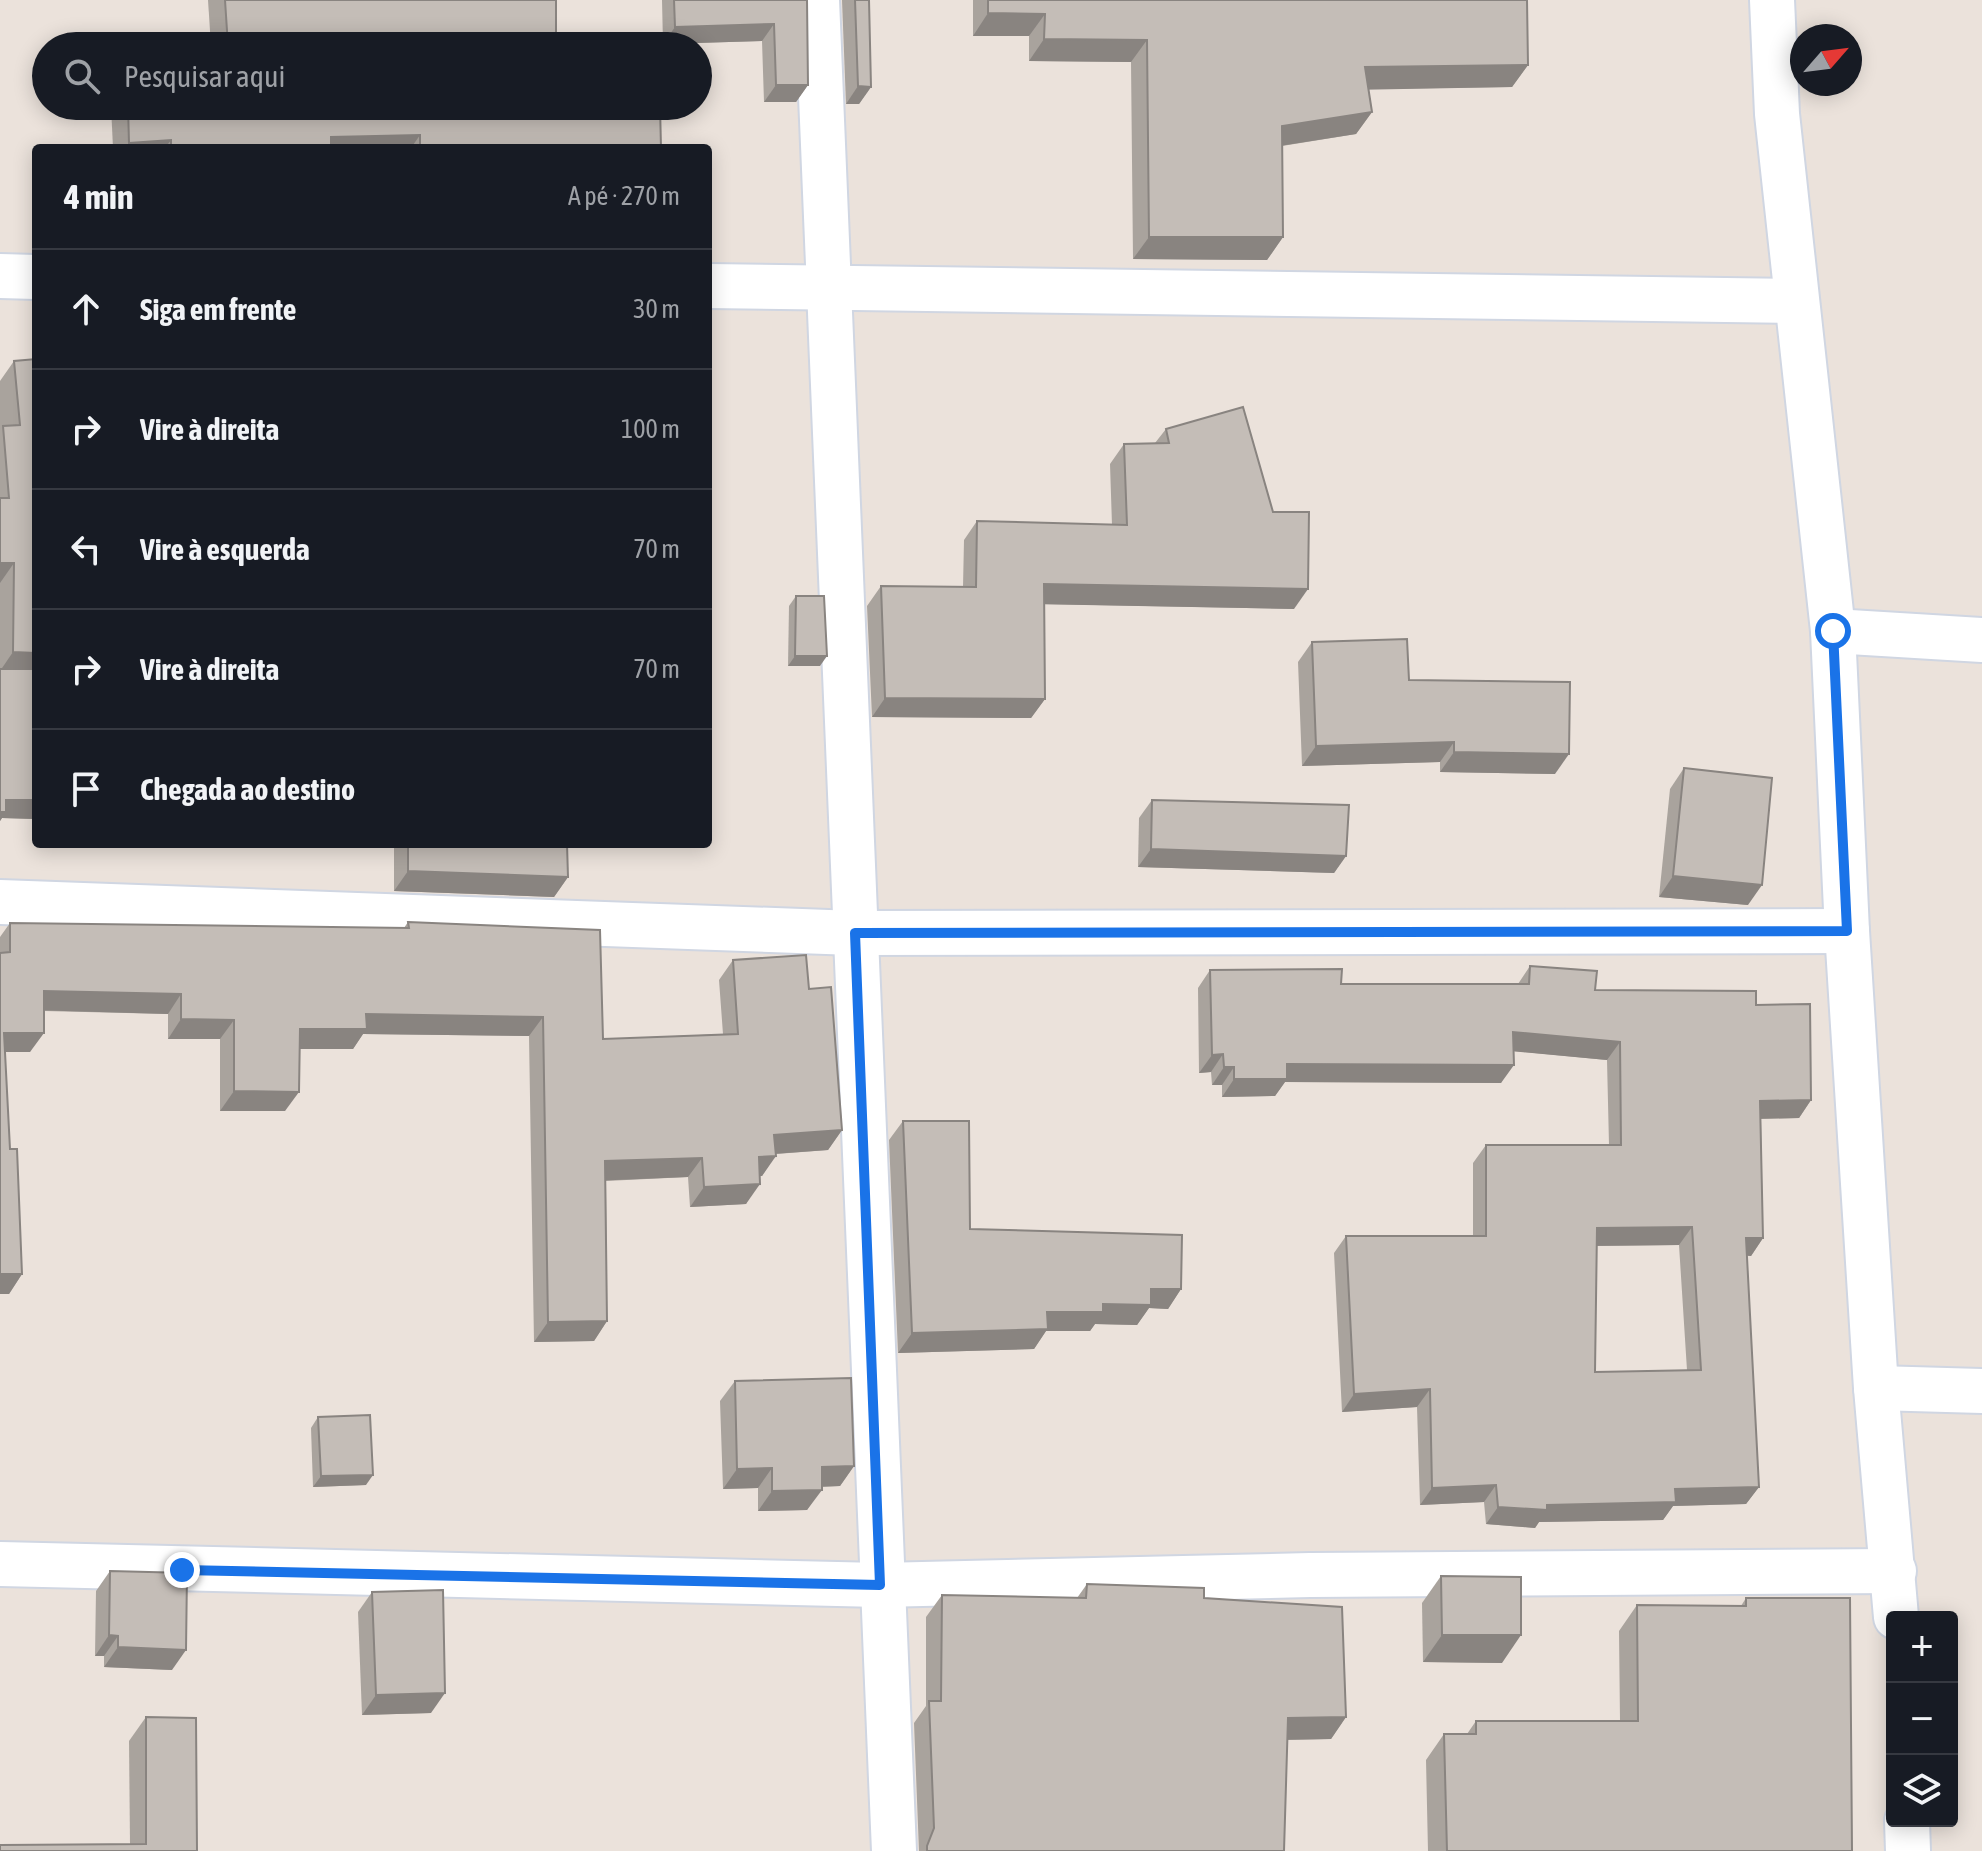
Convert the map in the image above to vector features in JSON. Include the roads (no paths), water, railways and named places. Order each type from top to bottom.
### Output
[{"type":"street","points":[[817,0],[880,1585],[894,1851]]},
{"type":"street","points":[[1772,0],[1777,114],[1833,631],[1847,931],[1876,1388],[1896,1611]]},
{"type":"street","points":[[0,276],[32,277]]},
{"type":"street","points":[[712,286],[1796,301]]},
{"type":"street","points":[[1833,631],[1982,640]]},
{"type":"street","points":[[0,902],[855,933],[1847,931]]},
{"type":"street","points":[[1876,1388],[1982,1391]]},
{"type":"street","points":[[0,1564],[880,1585],[1310,1575],[1894,1571]]},
{"type":"street","points":[[1907,1827],[1908,1851]]}]
